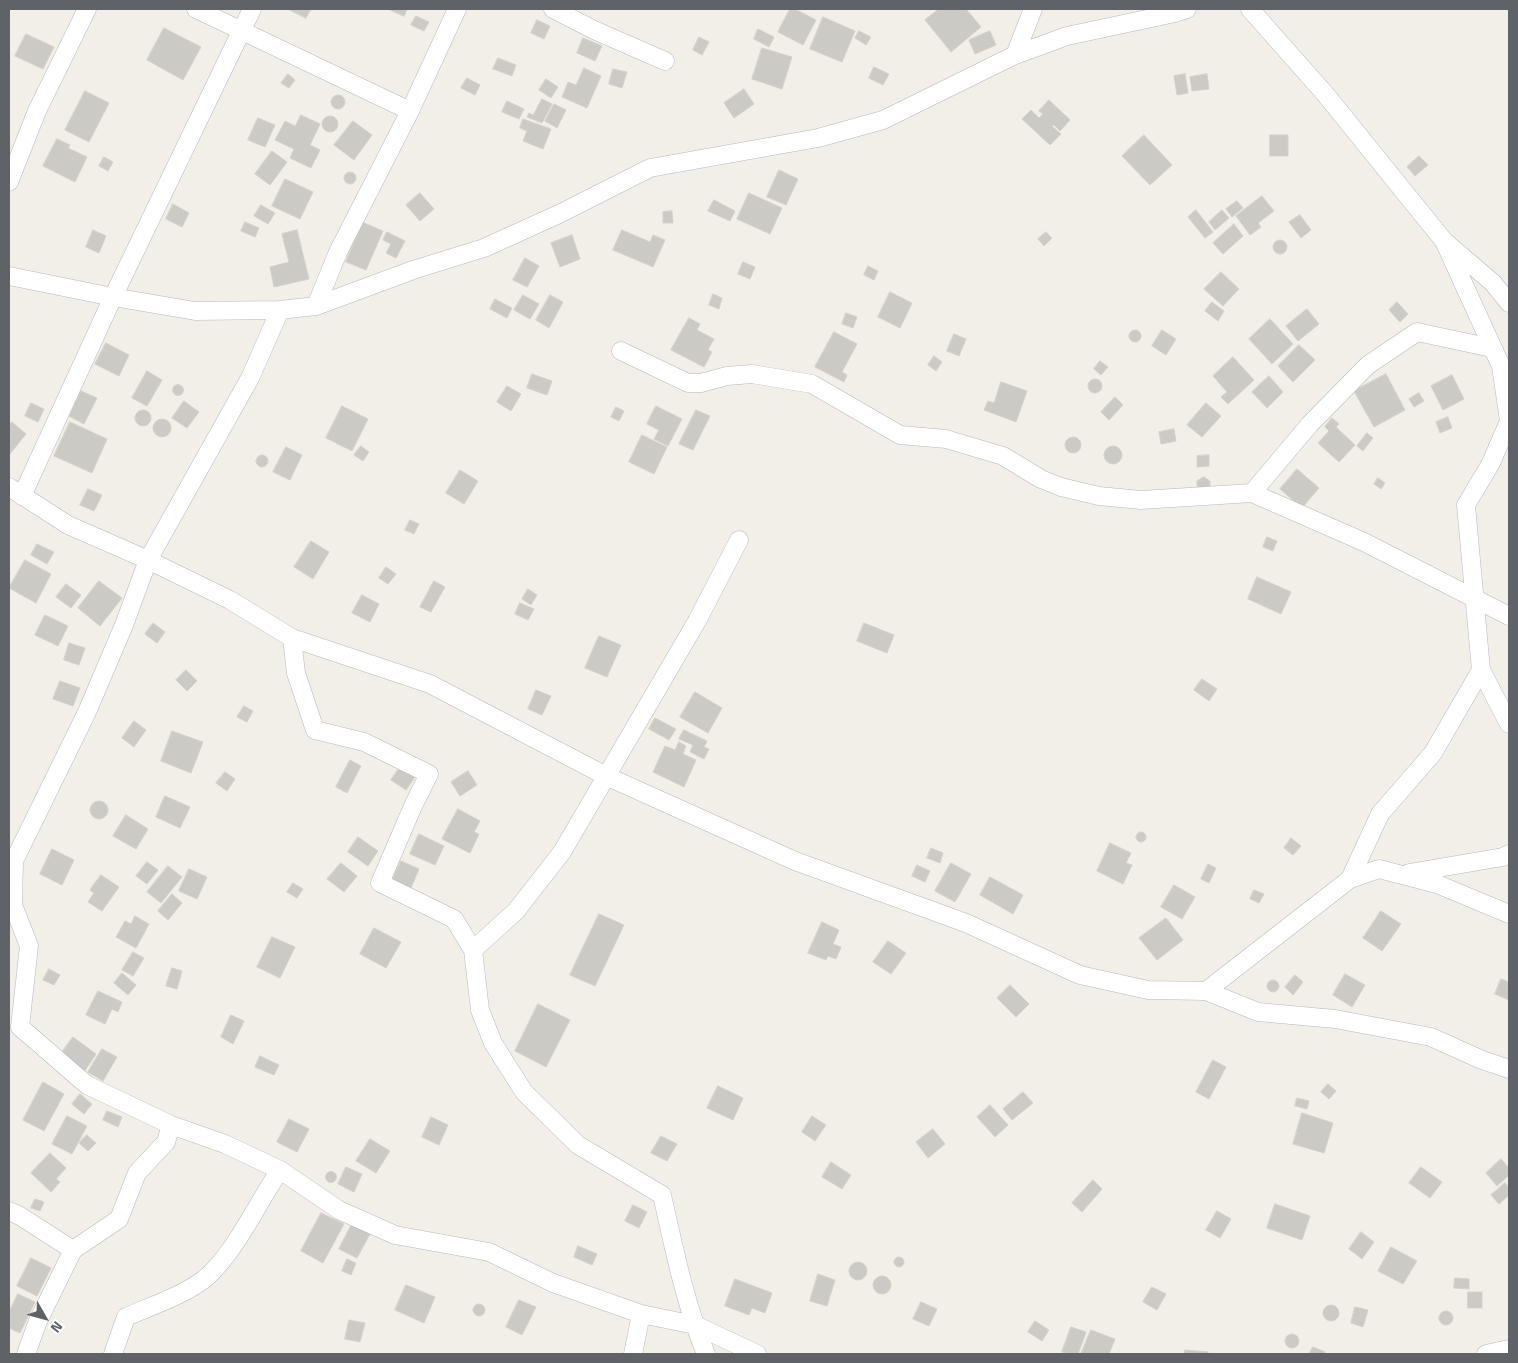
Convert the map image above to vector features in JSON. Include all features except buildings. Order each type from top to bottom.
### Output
[{"type":"street","points":[[9,182],[36,111],[87,9]]},
{"type":"street","points":[[196,9],[410,110]]},
{"type":"street","points":[[252,9],[113,297],[16,492],[68,525],[148,560],[230,600],[292,638],[430,684],[606,776],[794,861],[966,922],[1080,975],[1148,990],[1206,991],[1258,1012],[1335,1019],[1431,1038],[1482,1060],[1509,1069]]},
{"type":"street","points":[[316,306],[338,252],[410,110],[457,9]]},
{"type":"street","points":[[553,9],[594,30],[665,61]]},
{"type":"street","points":[[1015,55],[1033,9]]},
{"type":"street","points":[[1250,9],[1326,96],[1444,241],[1493,283],[1509,303]]},
{"type":"street","points":[[9,276],[195,311],[280,310],[316,306],[413,270],[484,248],[559,214],[650,168],[818,138],[883,120],[1015,55],[1067,36],[1178,10]]},
{"type":"street","points":[[1444,241],[1500,366],[1509,421],[1491,463],[1466,505],[1481,670],[1509,724]]},
{"type":"street","points":[[280,310],[250,378],[148,560],[124,626],[87,712],[14,862],[11,907],[30,946],[20,1027],[87,1085],[171,1125],[225,1144],[280,1170],[339,1210],[395,1235],[489,1252],[553,1283],[641,1314],[695,1325],[757,1354]]},
{"type":"street","points":[[1252,493],[1310,424],[1368,365],[1417,332],[1492,348]]},
{"type":"street","points":[[621,351],[688,383],[701,383],[727,376],[752,374],[812,384],[900,435],[946,439],[1003,456],[1061,487],[1099,496],[1141,500],[1252,493],[1364,542],[1509,616]]},
{"type":"street","points":[[473,950],[516,911],[556,859],[697,620],[739,540]]},
{"type":"street","points":[[292,638],[296,673],[315,730],[364,742],[429,774],[380,883],[454,919],[473,950],[480,1010],[493,1043],[524,1092],[578,1145],[662,1195],[674,1252],[695,1325],[706,1354]]},
{"type":"street","points":[[1350,879],[1380,814],[1433,753],[1481,670]]},
{"type":"street","points":[[1401,874],[1503,858],[1509,854]]},
{"type":"street","points":[[1206,991],[1350,879],[1379,868],[1437,884],[1509,914]]},
{"type":"street","points":[[26,1354],[38,1321],[73,1250],[119,1219],[137,1173],[166,1142],[171,1125]]},
{"type":"street","points":[[113,1354],[126,1317],[189,1289],[208,1276],[227,1256],[280,1170]]},
{"type":"street","points":[[9,1211],[73,1250]]},
{"type":"street","points":[[633,1354],[641,1314]]},
{"type":"street","points":[[1486,1354],[1509,1349]]}]
